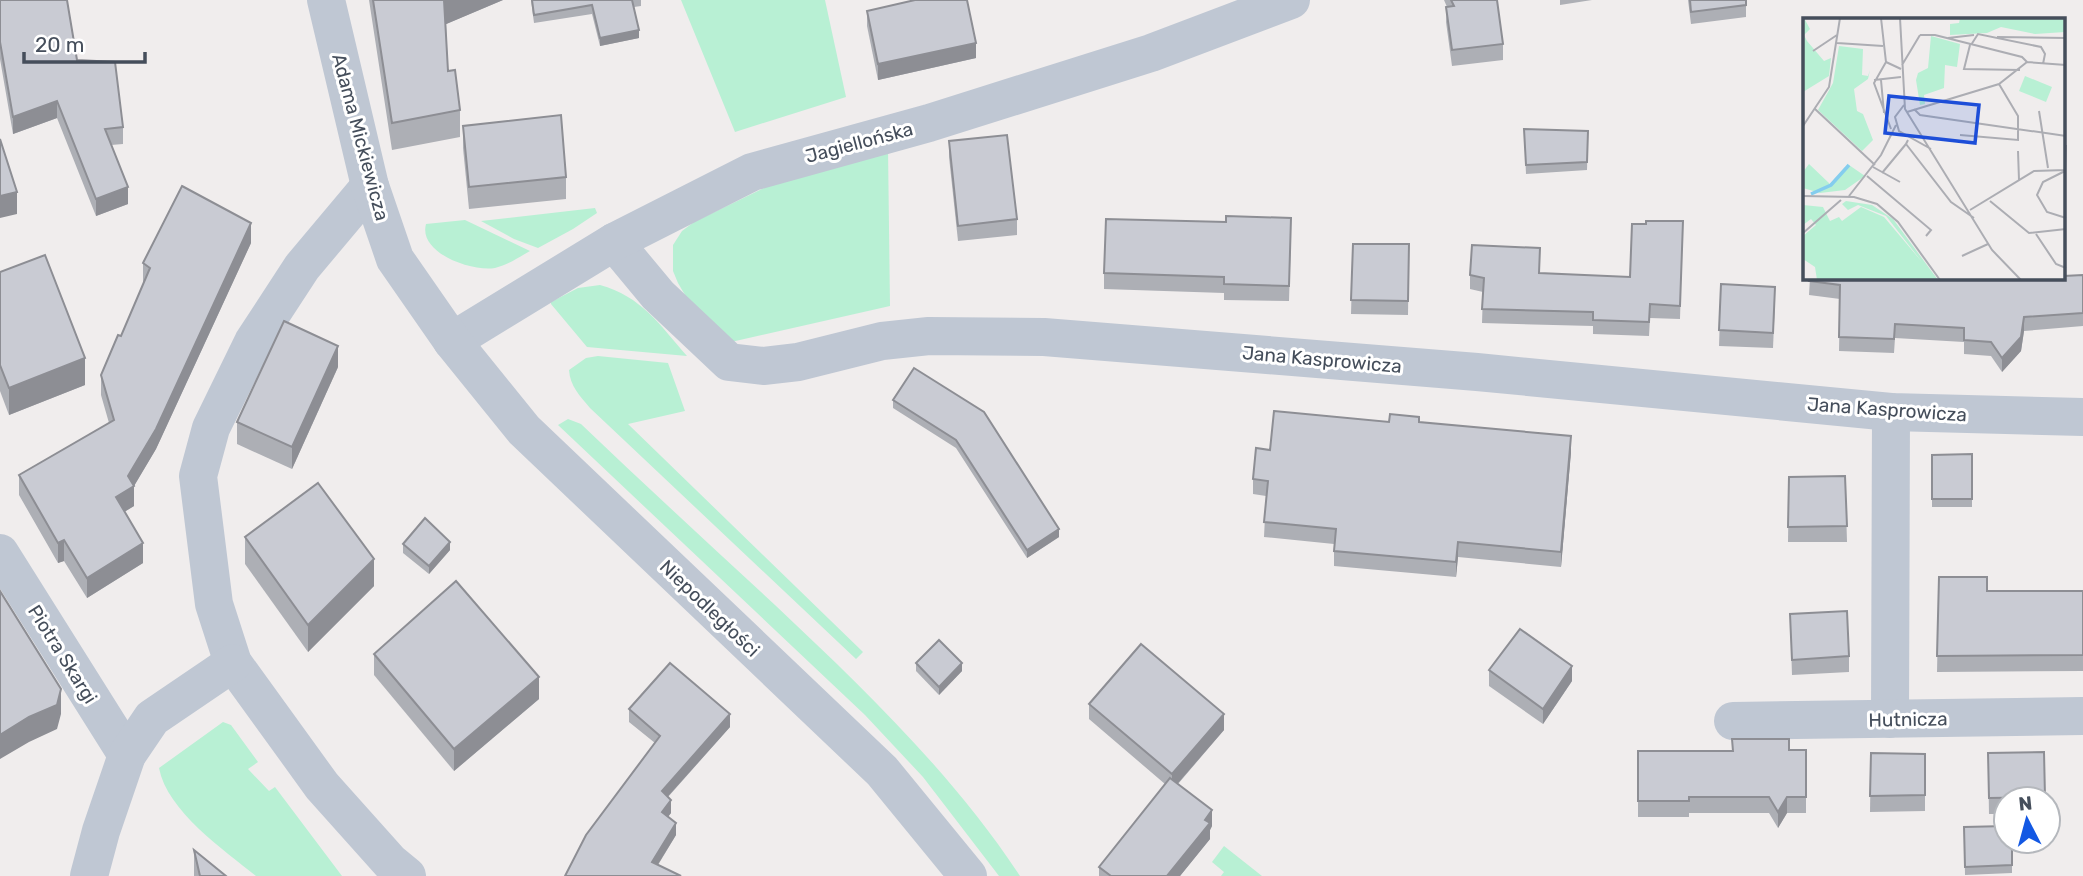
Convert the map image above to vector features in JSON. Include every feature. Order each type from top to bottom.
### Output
[{"type":"street","name":"Adama Mickiewicza","points":[[326,0],[370,186],[395,259],[452,341]]},
{"type":"street","name":"Jagiellońska","points":[[452,341],[614,242],[752,172],[929,123],[1138,57],[1291,0]]},
{"type":"street","points":[[370,186],[302,267],[253,342],[211,428],[198,476],[214,604],[233,663],[322,786],[390,862],[407,876]]},
{"type":"street","name":"Jana Kasprowicza","points":[[614,242],[658,295],[729,362],[763,366],[798,362],[882,341],[929,336],[1044,337],[1477,372],[1891,412],[2083,417]]},
{"type":"street","name":"Niepodległości","points":[[452,341],[524,430],[882,771],[968,876]]},
{"type":"street","points":[[1890,719],[1891,412]]},
{"type":"street","name":"Piotra Skargi","points":[[0,553],[127,755]]},
{"type":"street","points":[[89,876],[127,755],[152,718],[233,663]]},
{"type":"street","name":"Hutnicza","points":[[1733,721],[2083,716]]},
{"type":"green space","points":[[681,0],[825,0],[846,97],[735,132]]},
{"type":"green space","points":[[888,148],[890,306],[731,342],[688,300],[673,271],[673,245],[682,231],[694,222],[766,187]]},
{"type":"green space","points":[[595,208],[597,213],[538,248],[514,239],[481,221]]},
{"type":"green space","points":[[465,220],[530,251],[504,265],[485,268],[473,267],[449,258],[430,244],[426,224]]},
{"type":"green space","points":[[600,285],[627,296],[638,304],[687,356],[587,347],[551,302],[578,288]]},
{"type":"green space","points":[[598,356],[668,363],[685,411],[628,424],[863,652],[856,659],[590,408],[573,386],[569,370],[586,358]]},
{"type":"green space","points":[[568,419],[581,424],[874,700],[966,802],[1020,876],[999,876],[923,777],[865,715],[558,425]]},
{"type":"green space","points":[[223,722],[231,725],[258,762],[248,769],[269,791],[275,787],[342,876],[256,876],[213,842],[173,799],[159,768]]},
{"type":"green space","points":[[1224,846],[1262,876],[1221,876],[1224,872],[1212,862]]},
{"type":"building","points":[[0,0],[67,0],[77,60],[115,62],[123,127],[105,129],[128,187],[96,199],[57,101],[13,117],[0,42]]},
{"type":"building","points":[[373,0],[444,0],[448,71],[455,70],[460,110],[392,123]]},
{"type":"building","points":[[532,0],[632,0],[639,30],[600,38],[592,5],[534,15]]},
{"type":"building","points":[[915,0],[967,0],[976,43],[878,64],[867,11]]},
{"type":"building","points":[[1451,0],[1497,0],[1503,44],[1452,50],[1446,7],[1454,6]]},
{"type":"building","points":[[1690,0],[1746,0],[1746,5],[1691,12]]},
{"type":"building","points":[[561,115],[566,177],[469,187],[463,126]]},
{"type":"building","points":[[1524,129],[1588,131],[1587,162],[1526,165]]},
{"type":"building","points":[[1007,135],[1017,219],[958,226],[949,141]]},
{"type":"building","points":[[0,139],[17,192],[0,196]]},
{"type":"building","points":[[182,186],[251,223],[156,429],[128,476],[134,486],[116,497],[143,543],[87,578],[64,540],[58,543],[19,475],[114,420],[101,375],[150,268],[143,263]]},
{"type":"building","points":[[1226,216],[1291,218],[1289,286],[1224,284],[1224,277],[1104,273],[1106,219],[1226,222]]},
{"type":"building","points":[[1646,221],[1683,221],[1680,306],[1650,304],[1649,322],[1593,320],[1593,312],[1482,309],[1484,278],[1470,275],[1472,245],[1540,248],[1539,273],[1630,277],[1632,224],[1646,224]]},
{"type":"building","points":[[1353,244],[1409,244],[1408,301],[1351,300]]},
{"type":"building","points":[[45,255],[85,358],[9,388],[0,365],[0,272]]},
{"type":"building","points":[[2083,275],[2083,313],[2024,317],[2021,337],[2002,358],[1991,342],[1964,340],[1964,328],[1895,324],[1894,339],[1839,337],[1840,285],[1809,281],[2066,280],[2066,276]]},
{"type":"building","points":[[1721,284],[1775,287],[1773,333],[1719,330]]},
{"type":"building","points":[[284,321],[338,346],[292,447],[237,422]]},
{"type":"building","points":[[914,368],[984,412],[1059,529],[1027,550],[956,440],[893,400]]},
{"type":"building","points":[[1274,411],[1389,422],[1390,414],[1419,417],[1419,422],[1571,436],[1561,552],[1458,542],[1456,562],[1334,551],[1336,529],[1264,522],[1268,481],[1253,479],[1256,448],[1270,450]]},
{"type":"building","points":[[1972,454],[1972,499],[1932,499],[1932,455]]},
{"type":"building","points":[[1845,476],[1847,526],[1788,527],[1789,477]]},
{"type":"building","points":[[318,483],[374,559],[308,625],[245,537]]},
{"type":"building","points":[[425,518],[450,542],[429,566],[403,544]]},
{"type":"building","points":[[1939,577],[1987,577],[1987,591],[2083,591],[2083,655],[1937,656]]},
{"type":"building","points":[[456,581],[539,677],[454,749],[374,654]]},
{"type":"building","points":[[0,591],[61,689],[57,705],[29,717],[0,735]]},
{"type":"building","points":[[1847,611],[1849,656],[1792,660],[1790,614]]},
{"type":"building","points":[[1520,629],[1572,666],[1543,709],[1489,670]]},
{"type":"building","points":[[939,640],[962,663],[939,687],[916,663]]},
{"type":"building","points":[[1141,644],[1224,714],[1172,774],[1089,704]]},
{"type":"building","points":[[670,663],[730,714],[662,791],[671,800],[662,812],[676,823],[652,862],[681,876],[565,876],[586,835],[660,736],[629,709]]},
{"type":"building","points":[[1732,739],[1789,739],[1789,750],[1806,750],[1806,797],[1787,797],[1778,812],[1769,797],[1689,797],[1689,801],[1638,801],[1638,751],[1733,751]]},
{"type":"building","points":[[2044,752],[2045,785],[1992,785],[1992,798],[1989,798],[1988,753]]},
{"type":"building","points":[[1871,753],[1925,754],[1925,795],[1870,796]]},
{"type":"building","points":[[1170,778],[1212,810],[1205,820],[1210,823],[1167,876],[1111,876],[1099,867]]},
{"type":"building","points":[[1992,826],[1992,855],[2012,855],[2012,865],[1965,867],[1964,827]]},
{"type":"building","points":[[194,850],[226,876],[200,876]]}]
